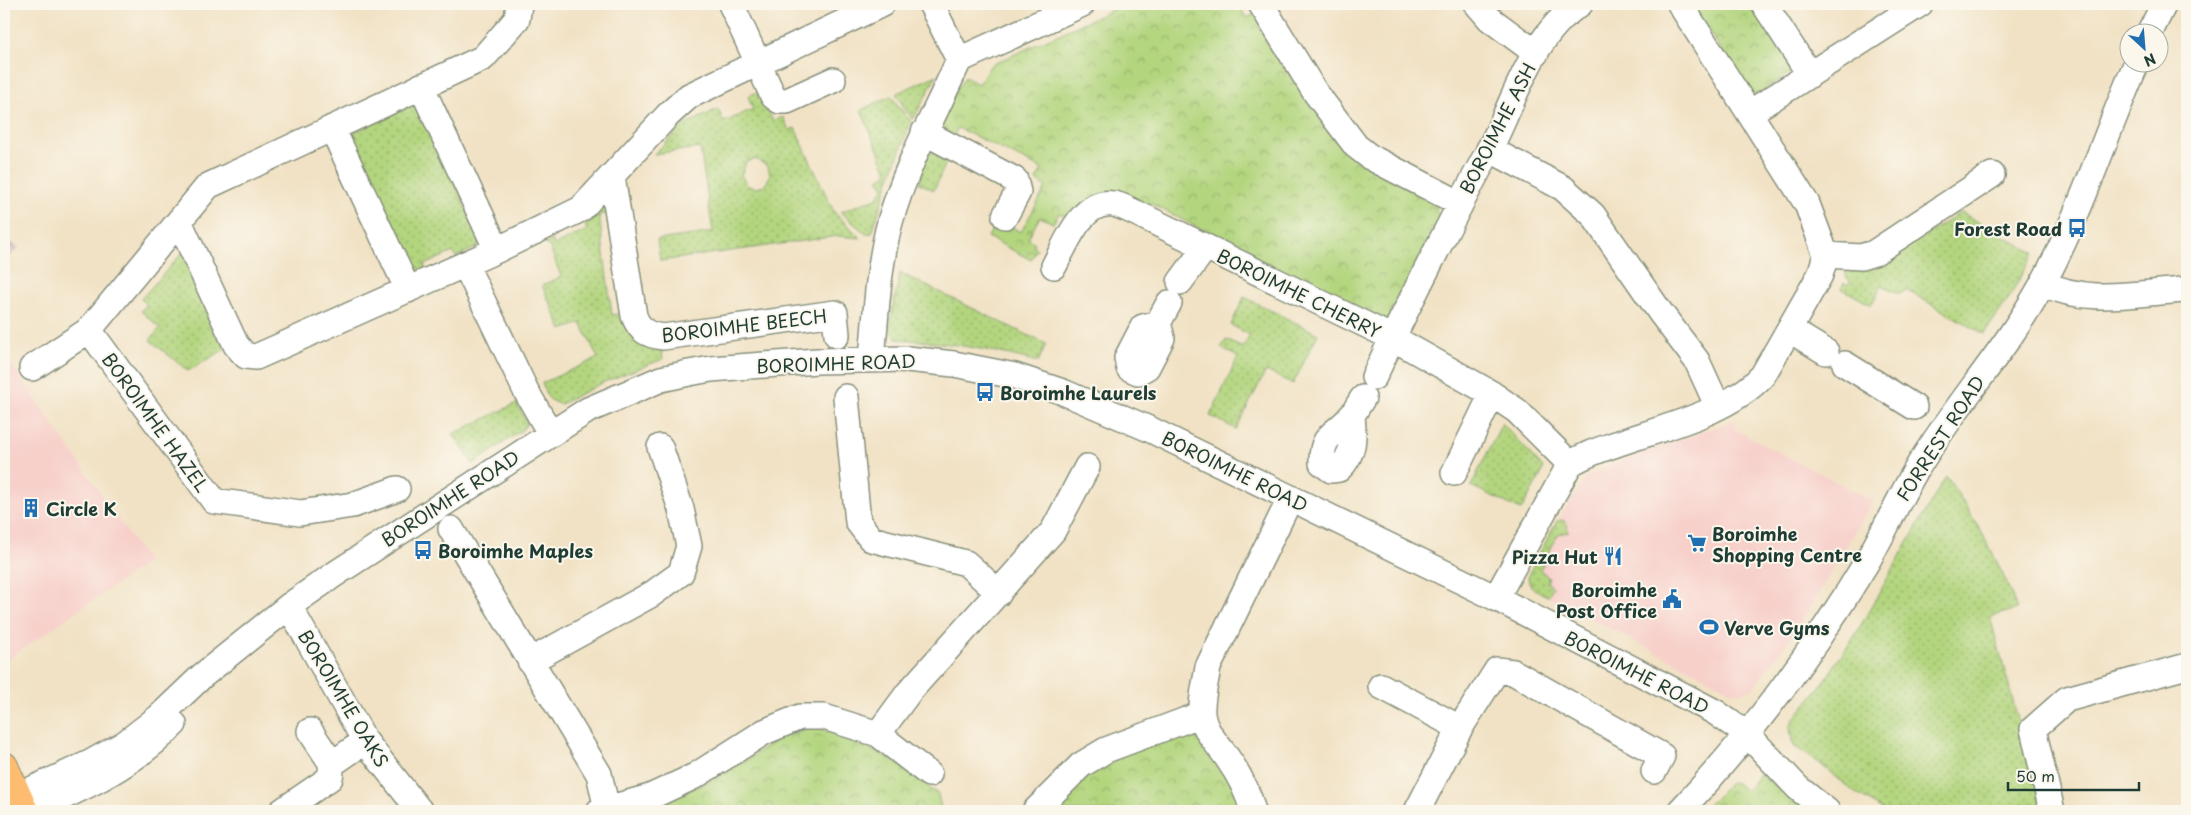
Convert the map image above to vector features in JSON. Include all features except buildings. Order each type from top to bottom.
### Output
[{"type":"main road","points":[[4,766],[19,805]]},
{"type":"street","points":[[32,368],[90,330],[208,186],[483,58],[517,19],[519,4]]},
{"type":"street","points":[[731,4],[773,96],[780,101],[787,101],[832,80]]},
{"type":"street","points":[[179,221],[236,345],[246,356],[256,357],[497,250],[581,209],[668,115],[690,96],[882,4]]},
{"type":"street","points":[[931,4],[959,60]]},
{"type":"street","points":[[872,359],[881,265],[890,223],[924,132],[959,60],[1082,4]]},
{"type":"street","name":"BOROIMHE ASH","points":[[1477,4],[1490,19],[1536,53]]},
{"type":"street","name":"BOROIMHE ASH","points":[[1393,338],[1459,203],[1489,149],[1536,53],[1553,27],[1567,12],[1580,4]]},
{"type":"street","points":[[1496,598],[1570,464],[1591,453],[1718,406],[1753,387],[1763,375],[1790,330],[1820,275],[1826,255],[1807,204],[1680,4]]},
{"type":"street","points":[[1764,4],[1810,75]]},
{"type":"street","points":[[1750,112],[1920,4]]},
{"type":"street","points":[[2155,22],[2164,4]]},
{"type":"street","name":"BOROIMHE ASH","points":[[1254,6],[1356,146],[1370,157],[1459,203]]},
{"type":"street","name":"FORREST ROAD","points":[[1680,811],[1748,735],[1821,635],[1869,558],[1905,488],[1930,448],[2013,331],[2043,283],[2064,238],[2133,72]]},
{"type":"street","points":[[421,86],[497,250]]},
{"type":"street","points":[[332,128],[408,290]]},
{"type":"street","points":[[924,132],[1015,180],[1018,192],[1005,216]]},
{"type":"street","points":[[1489,149],[1563,188],[1593,215],[1660,312],[1697,361],[1718,406]]},
{"type":"street","points":[[1826,255],[1861,257],[1874,253],[1970,201],[1992,175]]},
{"type":"street","name":"BOROIMHE BEECH","points":[[612,176],[634,316],[639,327],[650,335],[663,337],[835,313],[837,335]]},
{"type":"street","name":"BOROIMHE CHERRY","points":[[1054,266],[1078,223],[1089,210],[1112,204],[1160,224],[1205,248],[1393,338],[1492,394],[1517,411],[1570,464]]},
{"type":"street","name":"BOROIMHE CHERRY","points":[[1169,303],[1205,248]]},
{"type":"street","points":[[465,264],[526,391],[550,433]]},
{"type":"street","points":[[2043,283],[2055,289],[2094,296],[2133,295],[2187,290]]},
{"type":"street","name":"BOROIMHE HAZEL","points":[[90,330],[214,501],[300,513],[353,505],[397,489]]},
{"type":"street","points":[[1790,330],[1914,407]]},
{"type":"street","name":"BOROIMHE CHERRY","points":[[1363,397],[1393,338]]},
{"type":"street","name":"BOROIMHE ROAD","points":[[19,805],[124,744],[159,717],[202,676],[247,639],[334,574],[588,410],[661,379],[689,372],[788,363],[907,359],[954,364],[1015,376],[1110,412],[1496,598],[1715,712],[1748,735],[1798,788],[1827,811]]},
{"type":"street","points":[[1454,473],[1492,394]]},
{"type":"street","points":[[846,397],[858,522],[871,539],[966,563],[999,593]]},
{"type":"street","points":[[530,661],[652,594],[681,573],[689,546],[680,509],[660,447]]},
{"type":"street","points":[[878,734],[909,692],[1053,532],[1087,467]]},
{"type":"street","points":[[1253,811],[1248,792],[1228,759],[1208,732],[1202,714],[1208,667],[1290,498]]},
{"type":"street","points":[[450,529],[599,774],[603,810],[650,797],[695,776],[764,732],[800,717],[824,717],[878,734],[928,774]]},
{"type":"street","name":"BOROIMHE OAKS","points":[[289,606],[365,741],[420,811]]},
{"type":"street","points":[[2052,811],[2033,729],[2067,698],[2187,666]]},
{"type":"street","points":[[1417,811],[1460,728],[1497,670],[1513,672],[1662,756],[1654,771]]},
{"type":"street","points":[[1381,686],[1460,728]]},
{"type":"street","points":[[1035,811],[1081,765],[1106,750],[1202,714]]},
{"type":"street","points":[[282,811],[330,778],[332,764],[310,731]]},
{"type":"street","points":[[332,764],[365,741]]},
{"type":"shaded area","points":[[4,238],[19,248],[4,261]]},
{"type":"shaded area","points":[[4,353],[148,562],[4,662]]},
{"type":"shaded area","name":"Boroimhe Shopping Centre","points":[[1735,420],[1735,429],[1873,501],[1797,629],[1753,688],[1740,693],[1732,691],[1533,589],[1528,583],[1528,575],[1557,521],[1584,478],[1612,464]]},
{"type":"green space","points":[[1125,4],[1239,4],[1246,18],[1253,15],[1258,17],[1308,97],[1439,206],[1435,210],[1439,214],[1439,219],[1388,319],[1383,319],[1380,322],[1150,203],[1147,207],[1070,218],[1059,213],[1053,223],[1040,217],[1028,238],[1035,243],[1033,247],[1037,249],[1031,260],[988,237],[997,220],[1021,232],[1046,187],[1036,180],[1042,169],[958,128],[952,138],[942,128],[940,114],[965,77],[978,84],[991,65]]},
{"type":"green space","points":[[1691,4],[1753,4],[1791,64],[1791,72],[1756,95],[1750,93]]},
{"type":"green space","points":[[937,75],[914,118],[912,119],[897,93]]},
{"type":"green space","points":[[759,91],[773,121],[783,117],[789,130],[795,128],[834,212],[861,238],[838,236],[660,261],[657,240],[713,232],[700,148],[654,154],[683,126],[718,109],[724,122],[753,109],[748,96]],"holes":[[[755,159],[768,166],[770,175],[766,184],[757,188],[748,186],[741,175],[746,162]]]},
{"type":"green space","points":[[891,96],[911,122],[890,177],[872,233],[866,234],[841,212],[878,197],[884,187],[878,179],[888,174],[861,110]]},
{"type":"green space","points":[[411,101],[418,105],[481,241],[476,248],[456,257],[453,252],[424,265],[426,270],[419,273],[407,268],[348,140],[349,134],[405,109],[403,103]]},
{"type":"green space","points":[[940,150],[950,154],[934,190],[919,183],[922,175],[916,175],[927,155]]},
{"type":"green space","points":[[598,205],[604,205],[609,213],[599,215],[612,315],[623,313],[661,345],[663,359],[604,382],[561,404],[553,402],[548,397],[542,383],[598,358],[581,323],[562,330],[542,285],[561,277],[550,247],[545,244],[552,240],[554,245],[587,230],[582,217]]},
{"type":"green space","points":[[1961,212],[2034,253],[2009,298],[1984,334],[1906,290],[1900,294],[1882,285],[1871,305],[1841,288],[1844,283],[1847,285],[1850,281],[1843,266],[1885,258],[1887,260]]},
{"type":"green space","points":[[183,252],[225,349],[188,371],[150,340],[160,328],[141,311],[147,304],[141,299]]},
{"type":"green space","points":[[900,273],[1046,344],[1038,362],[968,347],[897,339],[889,328]]},
{"type":"green space","points":[[1244,297],[1318,334],[1293,384],[1266,371],[1236,429],[1210,416],[1238,357],[1221,348],[1226,340],[1243,348],[1250,335],[1231,325]]},
{"type":"green space","points":[[517,403],[527,423],[522,430],[473,464],[453,434]]},
{"type":"green space","points":[[1502,423],[1543,468],[1540,477],[1521,510],[1471,486]]},
{"type":"green space","points":[[1946,476],[1986,540],[2003,574],[2017,609],[1990,617],[2043,811],[1884,811],[1854,792],[1818,762],[1794,746],[1792,741],[1790,727],[1793,720],[1817,691],[1854,637]]},
{"type":"green space","points":[[1563,520],[1567,524],[1568,532],[1558,534],[1540,570],[1549,577],[1547,582],[1553,587],[1548,596],[1531,586],[1528,575],[1557,521]]},
{"type":"green space","points":[[816,726],[890,758],[938,794],[941,808],[945,811],[637,811],[704,784],[748,759],[782,736]]},
{"type":"green space","points":[[1186,734],[1203,742],[1239,792],[1245,811],[1054,811],[1084,776],[1106,760],[1145,744]]},
{"type":"green space","points":[[1760,774],[1807,811],[1716,811],[1707,806],[1730,783],[1737,783],[1746,791]]},
{"type":"place","name":"Forest Road","points":[[2077,228]]},
{"type":"place","name":"Boroimhe Laurels","points":[[985,392]]},
{"type":"place","name":"Circle K","points":[[31,508]]},
{"type":"place","name":"Boroimhe Shopping Centre","points":[[1697,543]]},
{"type":"place","name":"Boroimhe Maples","points":[[423,550]]},
{"type":"place","name":"Pizza Hut","points":[[1613,556]]},
{"type":"place","name":"Boroimhe Post Office","points":[[1672,599]]},
{"type":"place","name":"Verve Gyms","points":[[1709,627]]}]
